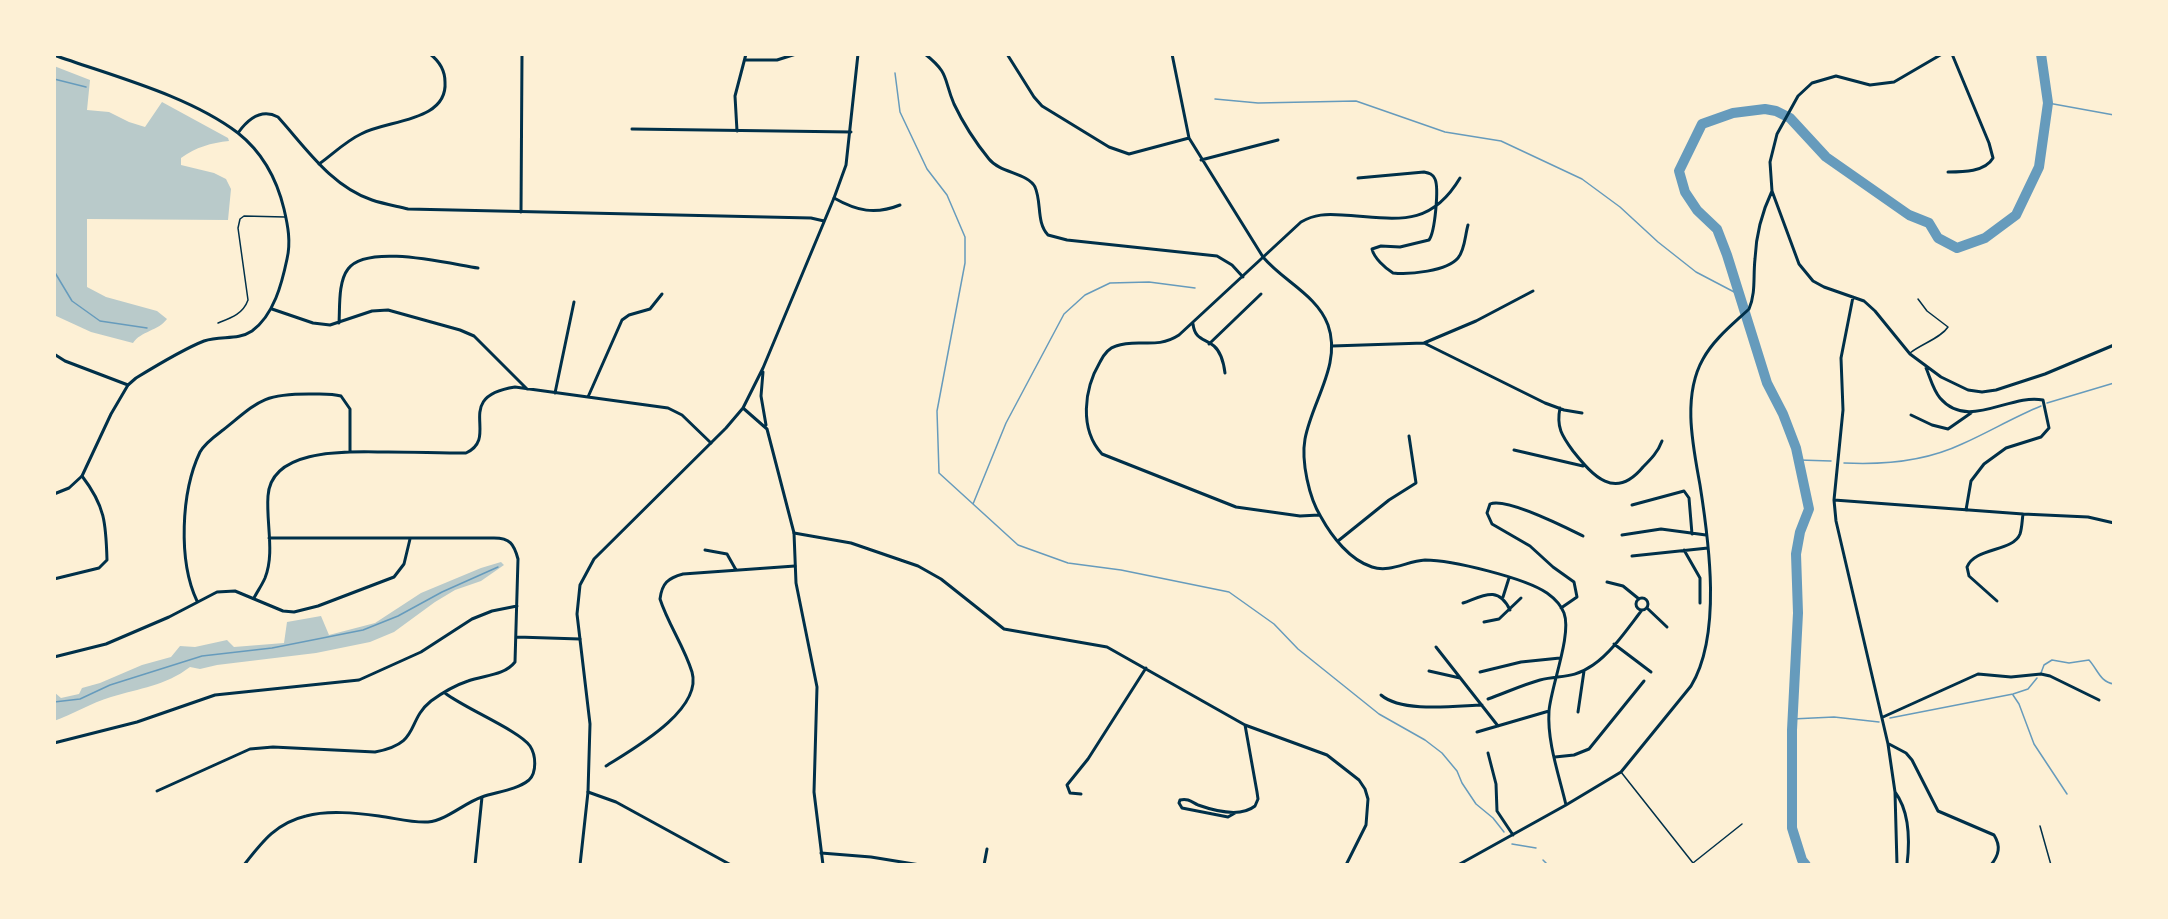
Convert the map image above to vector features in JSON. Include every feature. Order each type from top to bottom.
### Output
[{"type":"street","points":[[319,164],[362,133],[420,116],[438,104],[446,87],[445,75],[441,66],[430,54]]},
{"type":"street","points":[[521,212],[522,54]]},
{"type":"street","points":[[737,131],[735,96],[746,54]]},
{"type":"street","points":[[746,60],[777,60],[796,54]]},
{"type":"street","points":[[580,865],[588,792],[590,724],[577,614],[580,585],[594,559],[711,443],[743,408],[763,368],[846,165],[858,54]]},
{"type":"street","points":[[925,54],[947,77],[958,111],[989,160],[1000,168],[1025,178],[1035,188],[1041,222],[1048,236],[1217,256],[1232,265],[1243,277]]},
{"type":"street","points":[[1007,54],[1042,106],[1109,147],[1129,154],[1189,138]]},
{"type":"street","points":[[1172,54],[1189,138],[1201,160],[1263,257],[1271,267],[1315,304],[1328,326],[1332,345],[1329,369],[1310,421],[1303,456],[1319,515],[1338,541],[1352,555],[1371,567],[1395,568],[1418,561],[1446,561],[1540,589],[1555,599],[1561,608],[1566,623],[1549,711],[1550,732],[1566,805]]},
{"type":"street","points":[[1942,54],[1906,76],[1884,84],[1870,85],[1836,76],[1812,82],[1793,103],[1777,134],[1770,162],[1772,191],[1792,251],[1805,273],[1824,287],[1864,302],[1875,311],[1910,354],[1954,384],[1968,390],[1982,392],[1996,390],[2045,374],[2114,345]]},
{"type":"street","points":[[1948,172],[1974,170],[1988,165],[1993,158],[1952,54]]},
{"type":"street","points":[[54,55],[171,98],[205,113],[238,133],[269,169],[281,196],[289,248],[272,309],[252,330],[241,337],[203,341],[128,385],[111,414],[82,476],[69,488],[54,494]]},
{"type":"street","points":[[238,133],[256,115],[271,113],[278,117],[319,164],[344,186],[371,200],[423,211],[811,218],[824,221]]},
{"type":"street","points":[[632,129],[851,132]]},
{"type":"street","points":[[1201,160],[1278,140]]},
{"type":"street","points":[[1358,178],[1410,172],[1429,173],[1435,179],[1433,232],[1429,240],[1400,247],[1372,248],[1373,254],[1389,270],[1397,273],[1413,272],[1447,266],[1461,254],[1468,225]]},
{"type":"street","points":[[1319,515],[1300,516],[1236,507],[1102,454],[1095,446],[1088,423],[1087,399],[1091,380],[1103,357],[1110,348],[1116,345],[1164,343],[1173,339],[1301,222],[1316,215],[1407,218],[1418,216],[1434,209],[1445,200],[1460,178]]},
{"type":"street","points":[[1458,865],[1566,805],[1621,771],[1700,673],[1712,599],[1708,548],[1692,438],[1694,380],[1703,358],[1752,303],[1757,237],[1763,211],[1772,191]]},
{"type":"street","points":[[834,198],[853,208],[870,211],[888,210],[900,206]]},
{"type":"street","points":[[339,323],[343,280],[347,269],[361,259],[384,255],[478,268]]},
{"type":"street","points":[[1332,345],[1424,343],[1461,328],[1533,291]]},
{"type":"street","points":[[588,397],[622,320],[629,315],[650,309],[662,294]]},
{"type":"street","points":[[1209,344],[1261,294]]},
{"type":"street","points":[[1853,297],[1841,358],[1843,423],[1834,500],[1836,521],[1888,744],[1895,792],[1897,865]]},
{"type":"street","points":[[555,393],[574,302]]},
{"type":"street","points":[[272,309],[313,323],[330,325],[372,311],[388,310],[468,333],[482,343],[527,389]]},
{"type":"street","points":[[1192,324],[1198,338],[1216,347],[1224,363],[1225,373]]},
{"type":"street","points":[[1424,343],[1560,408],[1582,413]]},
{"type":"street","points":[[54,354],[65,361],[128,385]]},
{"type":"street","points":[[1926,366],[1941,399],[1953,407],[1972,412]]},
{"type":"street","points":[[763,368],[761,396],[767,429],[795,534],[796,583],[817,687],[814,792],[823,865]]},
{"type":"street","points":[[254,598],[268,567],[267,497],[270,483],[276,475],[297,461],[310,456],[350,452],[459,453],[472,450],[480,439],[481,403],[500,390],[515,387],[676,411],[711,443]]},
{"type":"street","points":[[197,601],[187,569],[185,504],[199,455],[205,444],[252,406],[266,398],[280,394],[329,394],[341,396],[350,409],[350,452]]},
{"type":"street","points":[[1911,415],[1932,425],[1948,429],[1972,412],[2028,399],[2043,400],[2049,428],[2040,438],[2025,441],[1998,452],[1976,472],[1968,490],[1966,510]]},
{"type":"street","points":[[743,408],[767,429]]},
{"type":"street","points":[[1560,408],[1558,418],[1560,434],[1585,467],[1608,483],[1617,484],[1637,475],[1655,455],[1662,441]]},
{"type":"street","points":[[1338,541],[1389,500],[1416,483],[1409,436]]},
{"type":"street","points":[[1514,450],[1585,467]]},
{"type":"street","points":[[54,579],[99,568],[107,560],[101,506],[97,496],[82,476]]},
{"type":"street","points":[[1632,505],[1684,491],[1689,498],[1692,534]]},
{"type":"street","points":[[1834,500],[2088,517],[2114,524]]},
{"type":"street","points":[[1561,608],[1576,597],[1574,582],[1530,546],[1492,524],[1488,518],[1487,509],[1490,504],[1496,502],[1535,514],[1583,536]]},
{"type":"street","points":[[1997,601],[1969,576],[1967,567],[1971,559],[2016,540],[2021,531],[2023,514]]},
{"type":"street","points":[[1622,535],[1661,530],[1706,535]]},
{"type":"street","points":[[795,534],[851,543],[918,566],[941,579],[1005,629],[1107,647],[1245,725],[1327,755],[1359,780],[1365,789],[1369,812],[1361,836],[1346,865]]},
{"type":"street","points":[[157,791],[250,749],[273,747],[375,752],[391,749],[410,734],[427,706],[445,693],[466,681],[505,671],[515,662],[518,559],[513,544],[509,540],[503,538],[269,538]]},
{"type":"street","points":[[54,657],[106,644],[225,590],[235,591],[283,611],[294,612],[318,606],[394,577],[404,564],[410,539]]},
{"type":"street","points":[[1632,556],[1708,548]]},
{"type":"street","points":[[705,550],[727,554],[737,570]]},
{"type":"street","points":[[1684,550],[1700,578],[1700,603]]},
{"type":"street","points":[[606,766],[645,741],[681,710],[693,685],[689,664],[660,599],[665,582],[683,574],[795,566]]},
{"type":"street","points":[[1503,597],[1509,578]]},
{"type":"street","points":[[1607,582],[1623,586],[1639,599],[1646,599],[1647,608],[1667,627]]},
{"type":"street","points":[[1463,603],[1494,594],[1503,597],[1510,610]]},
{"type":"street","points":[[1484,622],[1499,619],[1521,598]]},
{"type":"street","points":[[1639,599],[1637,606],[1642,610]]},
{"type":"street","points":[[54,743],[125,726],[215,695],[359,680],[421,652],[472,619],[492,611],[517,606]]},
{"type":"street","points":[[1488,699],[1535,682],[1555,679],[1584,670],[1595,664],[1642,610],[1647,608]]},
{"type":"street","points":[[517,637],[580,639]]},
{"type":"street","points":[[1614,644],[1651,672]]},
{"type":"street","points":[[1436,647],[1498,726]]},
{"type":"street","points":[[1480,672],[1521,662],[1560,658]]},
{"type":"street","points":[[1081,794],[1070,794],[1067,785],[1088,759],[1146,668]]},
{"type":"street","points":[[1578,712],[1584,670]]},
{"type":"street","points":[[1429,671],[1460,678]]},
{"type":"street","points":[[1883,717],[1978,674],[2011,677],[2041,674],[2050,676],[2099,700]]},
{"type":"street","points":[[1556,758],[1574,755],[1589,749],[1644,681]]},
{"type":"street","points":[[244,865],[270,833],[281,825],[304,816],[327,813],[430,822],[482,797],[521,785],[533,774],[533,752],[524,740],[458,703],[445,693]]},
{"type":"street","points":[[1381,695],[1392,702],[1418,706],[1482,705]]},
{"type":"street","points":[[1477,732],[1549,711]]},
{"type":"street","points":[[1235,813],[1199,805],[1186,798],[1180,800],[1179,803],[1182,808],[1227,817],[1249,811],[1255,806],[1258,799],[1245,725]]},
{"type":"street","points":[[1888,744],[1906,753],[1912,760],[1938,811],[1989,831],[1996,837],[1998,853],[1990,865]]},
{"type":"street","points":[[1488,753],[1496,784],[1497,811],[1513,835]]},
{"type":"street","points":[[588,792],[616,802],[731,865]]},
{"type":"street","points":[[1895,792],[1904,804],[1906,814],[1907,865]]},
{"type":"street","points":[[475,865],[482,817],[482,797]]},
{"type":"street","points":[[984,865],[987,849]]},
{"type":"street","points":[[821,853],[871,857],[920,865]]},
{"type":"lane","points":[[218,323],[236,316],[248,300],[238,228],[240,219],[244,216],[286,217]]},
{"type":"lane","points":[[1910,354],[1948,327],[1927,311],[1918,299]]},
{"type":"lane","points":[[1621,771],[1694,863],[1742,824]]},
{"type":"lane","points":[[2040,826],[2051,865]]},
{"type":"shaded area","points":[[54,66],[90,80],[87,110],[109,112],[145,127],[162,102],[228,138],[229,141],[204,146],[181,158],[181,165],[214,173],[226,179],[231,189],[228,220],[87,219],[87,287],[106,297],[157,311],[167,319],[133,343],[91,332],[54,315]]},
{"type":"shaded area","points":[[501,562],[504,565],[481,581],[455,590],[394,632],[370,642],[316,653],[200,669],[190,667],[162,682],[104,699],[54,721],[54,692],[61,698],[79,694],[82,688],[142,665],[171,657],[180,646],[195,647],[227,640],[234,647],[284,643],[287,622],[321,616],[329,635],[375,623],[421,593]]},
{"type":"waterway","points":[[1806,865],[1802,860],[1792,828],[1792,730],[1798,613],[1796,554],[1800,532],[1809,509],[1796,448],[1783,414],[1767,383],[1727,255],[1717,229],[1697,210],[1685,192],[1679,171],[1702,124],[1733,113],[1765,109],[1776,111],[1790,118],[1826,157],[1909,215],[1929,223],[1938,238],[1957,248],[1985,238],[2016,215],[2039,167],[2048,103],[2041,54]]},
{"type":"waterway","points":[[895,73],[900,112],[927,169],[947,195],[965,237],[965,263],[937,411],[939,473],[1018,545],[1068,563],[1121,570],[1229,592],[1274,624],[1298,649],[1379,714],[1425,740],[1442,753],[1457,771],[1476,804],[1493,818],[1504,832]]},
{"type":"waterway","points":[[54,79],[86,87]]},
{"type":"waterway","points":[[1215,99],[1258,103],[1356,101],[1445,132],[1501,141],[1582,179],[1620,207],[1658,242],[1696,272],[1738,294]]},
{"type":"waterway","points":[[2048,103],[2114,115]]},
{"type":"waterway","points":[[54,271],[72,301],[100,321],[147,328]]},
{"type":"waterway","points":[[973,504],[1006,423],[1064,314],[1085,295],[1110,283],[1149,282],[1195,288]]},
{"type":"waterway","points":[[2047,403],[2114,383]]},
{"type":"waterway","points":[[1844,463],[1904,461],[1948,450],[2041,406]]},
{"type":"waterway","points":[[1799,460],[1831,461]]},
{"type":"waterway","points":[[54,702],[80,699],[110,685],[202,656],[272,648],[363,630],[398,616],[442,592],[498,567]]},
{"type":"waterway","points":[[2041,673],[2044,665],[2052,660],[2069,663],[2089,660],[2105,681],[2114,684]]},
{"type":"waterway","points":[[1890,718],[2013,694],[2028,689],[2037,678]]},
{"type":"waterway","points":[[2013,695],[2019,704],[2034,744],[2067,794]]},
{"type":"waterway","points":[[1792,719],[1834,717],[1879,722]]},
{"type":"waterway","points":[[1512,844],[1536,848]]},
{"type":"waterway","points":[[1543,860],[1548,865]]}]
